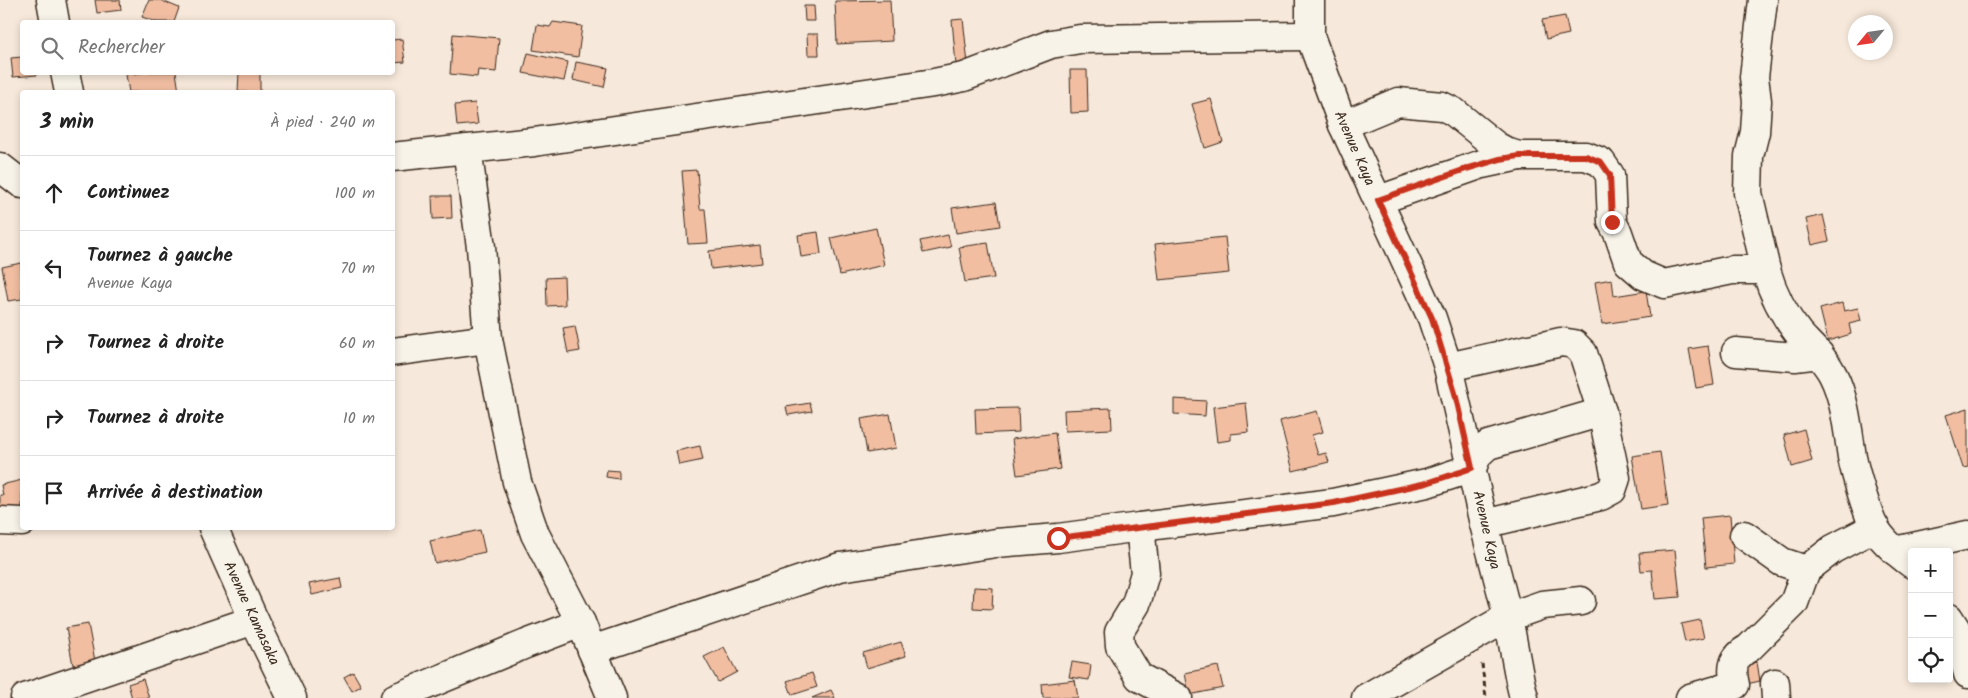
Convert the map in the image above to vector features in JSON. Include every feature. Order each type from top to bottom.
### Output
[{"type":"street","points":[[51,0],[55,20]]},
{"type":"street","name":"Avenue Kaya","points":[[1310,0],[1310,36],[1343,125],[1432,318],[1448,367],[1484,524],[1508,617],[1524,698]]},
{"type":"street","points":[[1763,0],[1754,76],[1757,101],[1756,132],[1749,156],[1748,193],[1772,290],[1799,334],[1819,354],[1833,375],[1844,408],[1852,460],[1874,527],[1903,557],[1968,536]]},
{"type":"street","points":[[395,157],[543,140],[934,83],[964,77],[1050,44],[1080,39],[1310,36]]},
{"type":"street","points":[[66,75],[69,90]]},
{"type":"street","points":[[1343,125],[1398,102],[1442,106],[1454,112],[1496,146],[1509,154],[1519,156],[1586,156],[1601,162],[1610,175],[1612,222],[1628,262],[1643,275],[1664,284],[1732,270],[1766,270]]},
{"type":"street","points":[[466,149],[481,247],[488,339],[517,482],[535,534],[582,623],[612,698]]},
{"type":"street","points":[[1378,200],[1474,166],[1519,156]]},
{"type":"street","points":[[0,167],[20,182]]},
{"type":"street","points":[[395,352],[488,339]]},
{"type":"street","points":[[1448,367],[1561,342],[1574,344],[1583,353],[1602,412],[1616,478],[1612,490],[1601,496],[1484,524]]},
{"type":"street","points":[[1736,352],[1795,357],[1819,354]]},
{"type":"street","points":[[592,650],[840,567],[996,543],[1058,538],[1334,503],[1427,483],[1472,468],[1478,454],[1488,445],[1602,412]]},
{"type":"street","points":[[1427,483],[1479,496]]},
{"type":"street","points":[[0,521],[20,522]]},
{"type":"street","points":[[1140,527],[1145,573],[1136,604],[1119,632],[1120,646],[1139,677],[1178,698]]},
{"type":"street","points":[[1690,698],[1737,692],[1732,671],[1734,660],[1794,603],[1806,570],[1834,549],[1874,527]]},
{"type":"street","name":"Avenue Kamasaka","points":[[214,530],[254,620],[292,698]]},
{"type":"street","points":[[1744,535],[1782,562],[1806,570]]},
{"type":"street","points":[[1366,698],[1508,617],[1542,605],[1582,601]]},
{"type":"street","points":[[24,698],[254,620]]},
{"type":"street","points":[[395,698],[424,688],[526,644],[582,623]]},
{"type":"street","points":[[1958,624],[1968,674]]},
{"type":"building","points":[[95,0],[120,0],[121,10],[97,13]]},
{"type":"building","points":[[149,0],[160,0],[179,8],[175,20],[151,20],[142,17]]},
{"type":"building","points":[[890,0],[892,41],[837,44],[835,1]]},
{"type":"building","points":[[804,6],[814,6],[815,21],[805,21]]},
{"type":"building","points":[[1565,16],[1569,34],[1546,39],[1542,20]]},
{"type":"building","points":[[963,19],[968,64],[956,65],[952,20]]},
{"type":"building","points":[[553,22],[582,26],[578,57],[533,50],[537,25],[550,27]]},
{"type":"building","points":[[453,34],[499,38],[496,72],[478,70],[477,77],[450,74]]},
{"type":"building","points":[[807,34],[818,34],[819,55],[808,55]]},
{"type":"building","points":[[402,39],[405,62],[395,63],[395,40]]},
{"type":"building","points":[[528,53],[568,62],[564,81],[523,73]]},
{"type":"building","points":[[20,57],[20,75],[37,75],[13,77],[11,58]]},
{"type":"building","points":[[576,62],[608,68],[604,87],[573,80]]},
{"type":"building","points":[[1070,70],[1087,70],[1088,112],[1071,113]]},
{"type":"building","points":[[126,75],[176,75],[179,90],[129,90]]},
{"type":"building","points":[[239,75],[260,75],[260,90],[238,90]]},
{"type":"building","points":[[1211,99],[1223,142],[1205,148],[1192,104]]},
{"type":"building","points":[[475,103],[478,124],[457,126],[455,105]]},
{"type":"building","points":[[697,170],[700,209],[705,209],[708,243],[688,244],[682,171]]},
{"type":"building","points":[[432,196],[451,196],[452,218],[433,219]]},
{"type":"building","points":[[996,202],[1000,226],[956,233],[952,208]]},
{"type":"building","points":[[1823,215],[1829,241],[1812,245],[1806,219]]},
{"type":"building","points":[[876,228],[884,265],[840,275],[831,238]]},
{"type":"building","points":[[818,232],[821,254],[801,257],[798,235]]},
{"type":"building","points":[[948,235],[951,247],[923,253],[920,241]]},
{"type":"building","points":[[1225,237],[1229,273],[1159,280],[1155,244]]},
{"type":"building","points":[[988,243],[994,278],[965,282],[959,247]]},
{"type":"building","points":[[760,245],[762,263],[711,269],[709,251]]},
{"type":"building","points":[[20,263],[20,299],[8,301],[2,267]]},
{"type":"building","points":[[564,277],[565,305],[547,306],[546,278]]},
{"type":"building","points":[[1612,279],[1614,296],[1646,291],[1650,317],[1602,324],[1595,282]]},
{"type":"building","points":[[1842,303],[1844,311],[1858,308],[1861,321],[1849,324],[1851,334],[1828,341],[1820,309]]},
{"type":"building","points":[[575,326],[580,351],[568,353],[563,328]]},
{"type":"building","points":[[1708,346],[1714,385],[1696,388],[1689,349]]},
{"type":"building","points":[[1174,399],[1206,401],[1205,416],[1174,414]]},
{"type":"building","points":[[810,403],[812,411],[788,415],[786,407]]},
{"type":"building","points":[[1246,403],[1249,432],[1231,434],[1231,440],[1217,442],[1213,407]]},
{"type":"building","points":[[1018,408],[1019,432],[976,434],[975,409]]},
{"type":"building","points":[[1111,408],[1112,429],[1065,431],[1064,410]]},
{"type":"building","points":[[1968,408],[1968,467],[1963,468],[1946,415]]},
{"type":"building","points":[[1317,411],[1323,432],[1312,435],[1318,455],[1326,453],[1329,462],[1293,471],[1280,421]]},
{"type":"building","points":[[890,414],[896,448],[867,453],[861,419]]},
{"type":"building","points":[[1804,429],[1812,461],[1792,467],[1784,435]]},
{"type":"building","points":[[1055,433],[1060,469],[1017,475],[1012,439]]},
{"type":"building","points":[[700,446],[703,460],[679,465],[676,451]]},
{"type":"building","points":[[1660,452],[1668,505],[1641,509],[1632,456]]},
{"type":"building","points":[[607,470],[619,471],[619,479],[606,477]]},
{"type":"building","points":[[20,480],[20,508],[0,513],[0,495],[3,495],[1,485]]},
{"type":"building","points":[[1730,515],[1734,564],[1706,567],[1701,518]]},
{"type":"building","points":[[480,530],[485,552],[435,563],[430,541]]},
{"type":"building","points":[[1675,550],[1680,597],[1655,599],[1652,570],[1641,571],[1639,553]]},
{"type":"building","points":[[340,578],[342,588],[312,595],[309,584]]},
{"type":"building","points":[[974,587],[993,588],[992,609],[973,608]]},
{"type":"building","points":[[1700,620],[1704,638],[1685,642],[1681,624]]},
{"type":"building","points":[[88,624],[95,661],[73,665],[66,628]]},
{"type":"building","points":[[901,642],[906,656],[867,668],[863,653]]},
{"type":"building","points":[[724,647],[737,672],[718,682],[704,657]]},
{"type":"building","points":[[1072,662],[1091,665],[1089,680],[1069,677]]},
{"type":"building","points":[[1757,662],[1760,681],[1742,685],[1739,665]]},
{"type":"building","points":[[1218,666],[1223,688],[1189,695],[1185,673]]},
{"type":"building","points":[[353,672],[361,686],[352,691],[344,677]]},
{"type":"building","points":[[812,673],[817,687],[792,695],[787,681]]},
{"type":"building","points":[[143,679],[149,698],[132,698],[128,684]]},
{"type":"building","points":[[1075,680],[1078,698],[1043,698],[1042,684]]},
{"type":"building","points":[[831,690],[835,698],[812,698]]},
{"type":"route","points":[[1058,538],[1282,508],[1334,503],[1427,483],[1472,468],[1455,393],[1432,318],[1378,200],[1500,159],[1519,156],[1586,156],[1601,162],[1610,175],[1612,222]]}]
